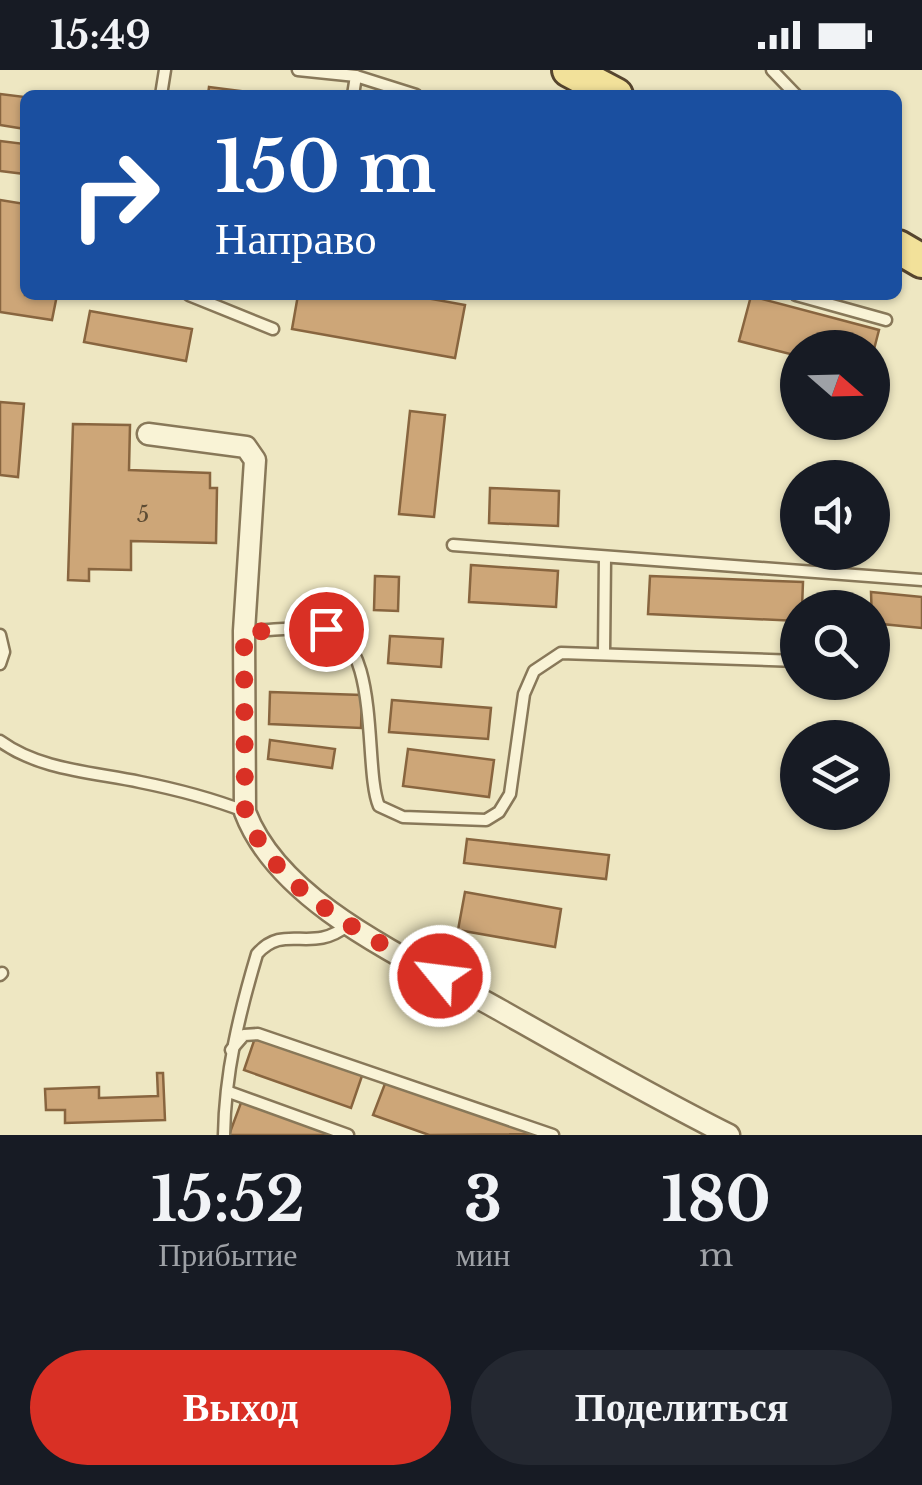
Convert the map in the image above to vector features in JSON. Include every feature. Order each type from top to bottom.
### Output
[{"type":"main road","points":[[569,70],[607,90]]},
{"type":"street","points":[[148,434],[231,442],[246,446],[255,460],[244,632],[245,812],[255,839],[292,879],[348,925],[653,1097],[728,1135]]},
{"type":"lane","points":[[298,70],[356,76],[400,90]]},
{"type":"lane","points":[[772,70],[791,90]]},
{"type":"lane","points":[[355,90],[356,76]]},
{"type":"lane","points":[[201,300],[273,329]]},
{"type":"lane","points":[[814,300],[886,320]]},
{"type":"lane","points":[[453,545],[922,580]]},
{"type":"lane","points":[[604,652],[605,558]]},
{"type":"lane","points":[[244,632],[326,629],[348,644],[370,712],[372,790],[379,806],[403,817],[486,820],[500,812],[510,794],[524,694],[534,671],[562,653],[780,660]]},
{"type":"lane","points":[[0,635],[4,652],[0,664]]},
{"type":"lane","points":[[0,741],[56,766],[142,782],[245,812]]},
{"type":"lane","points":[[224,1135],[231,1050],[257,954],[268,942],[282,938],[314,942],[332,938],[348,925]]},
{"type":"lane","points":[[231,1050],[244,1034],[258,1034],[553,1135]]},
{"type":"lane","points":[[229,1092],[348,1135]]},
{"type":"building","points":[[0,94],[20,96],[20,128],[0,125]]},
{"type":"building","points":[[0,141],[20,143],[20,173],[0,171]]},
{"type":"building","points":[[0,200],[20,203],[20,300],[56,300],[52,320],[0,312]]},
{"type":"building","points":[[297,300],[438,300],[465,305],[455,358],[292,329]]},
{"type":"building","points":[[750,300],[766,300],[879,330],[780,330],[780,351],[739,341]]},
{"type":"building","points":[[90,311],[192,329],[186,361],[84,342]]},
{"type":"building","points":[[0,402],[24,404],[18,477],[0,475]]},
{"type":"building","points":[[410,411],[445,415],[434,517],[399,514]]},
{"type":"building","points":[[73,424],[130,425],[129,470],[210,473],[210,488],[217,488],[216,543],[131,541],[131,570],[89,569],[89,581],[68,580]]},
{"type":"building","points":[[490,488],[559,491],[558,526],[489,523]]},
{"type":"building","points":[[471,565],[558,571],[556,607],[469,602]]},
{"type":"building","points":[[375,576],[399,577],[398,611],[374,610]]},
{"type":"building","points":[[650,576],[803,582],[803,590],[780,590],[780,620],[648,614]]},
{"type":"building","points":[[890,594],[922,597],[922,628],[890,625]]},
{"type":"building","points":[[390,636],[443,639],[441,667],[388,663]]},
{"type":"building","points":[[270,692],[362,695],[361,728],[269,724]]},
{"type":"building","points":[[392,700],[491,708],[488,739],[389,732]]},
{"type":"building","points":[[270,740],[335,749],[332,768],[268,759]]},
{"type":"building","points":[[408,749],[494,760],[489,797],[403,786]]},
{"type":"building","points":[[467,839],[609,855],[606,879],[464,863]]},
{"type":"building","points":[[465,892],[561,909],[555,947],[458,930]]},
{"type":"building","points":[[256,1035],[363,1073],[351,1108],[244,1070]]},
{"type":"building","points":[[157,1073],[163,1073],[165,1120],[65,1123],[65,1110],[46,1110],[45,1089],[99,1087],[99,1098],[158,1096]]},
{"type":"building","points":[[386,1081],[537,1134],[429,1135],[373,1115]]},
{"type":"building","points":[[242,1100],[336,1135],[229,1135]]},
{"type":"route","points":[[326,629],[244,632],[245,812],[255,839],[292,879],[348,925],[440,976]]}]
